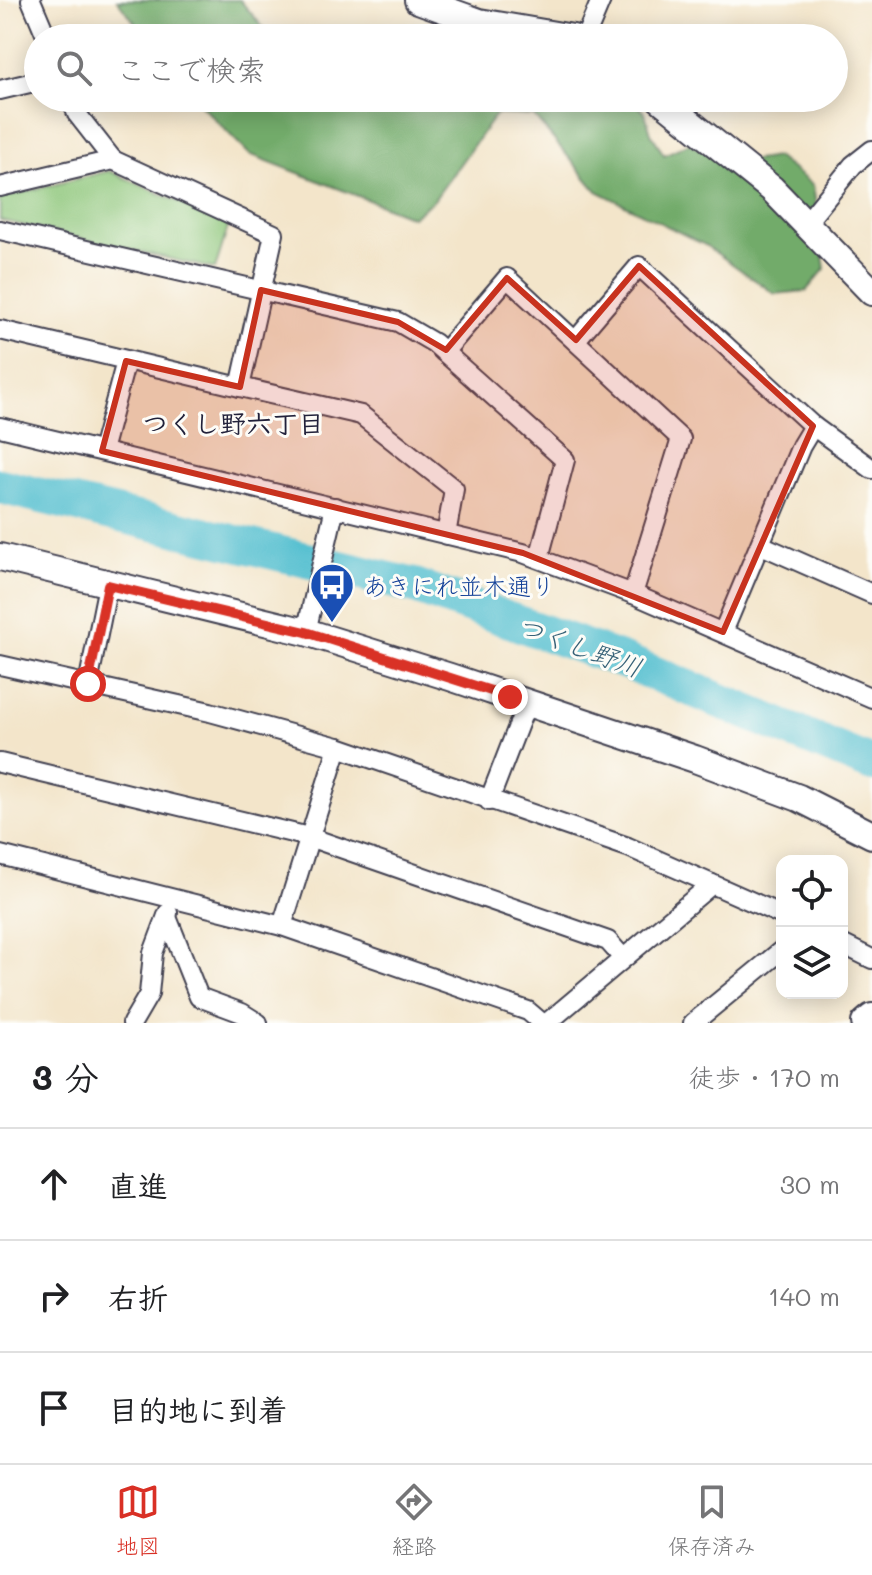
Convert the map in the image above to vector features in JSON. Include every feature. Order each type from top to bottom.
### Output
[{"type":"street","points":[[31,0],[41,24]]},
{"type":"street","points":[[418,0],[491,24]]},
{"type":"street","points":[[591,24],[601,0]]},
{"type":"street","points":[[0,90],[24,84]]},
{"type":"street","points":[[76,112],[113,160],[274,234],[240,387]]},
{"type":"street","points":[[677,112],[763,181],[807,222],[872,292]]},
{"type":"street","points":[[807,222],[853,165],[872,150]]},
{"type":"street","points":[[0,187],[113,160]]},
{"type":"street","points":[[0,230],[398,322],[434,343],[565,460],[539,558]]},
{"type":"street","points":[[576,340],[639,266],[813,426],[872,469]]},
{"type":"street","points":[[444,352],[507,278],[681,439],[633,594]]},
{"type":"street","points":[[0,330],[361,415],[454,489],[446,535]]},
{"type":"street","points":[[102,451],[126,361]]},
{"type":"street","points":[[723,632],[801,446],[813,426]]},
{"type":"street","points":[[0,427],[539,558],[633,594],[872,698]]},
{"type":"street","points":[[306,632],[335,507]]},
{"type":"street","points":[[761,545],[872,594]]},
{"type":"street","points":[[0,557],[306,632],[695,759],[799,798],[872,835]]},
{"type":"street","points":[[88,684],[108,585]]},
{"type":"street","points":[[0,665],[210,712],[338,747],[628,847],[776,912]]},
{"type":"street","points":[[489,801],[527,703]]},
{"type":"street","points":[[282,926],[338,747]]},
{"type":"street","points":[[0,763],[309,837],[608,941],[623,958]]},
{"type":"street","points":[[0,855],[170,908],[282,926],[528,1011],[544,1023],[712,884]]},
{"type":"street","points":[[132,1023],[149,994],[153,953],[170,908]]},
{"type":"street","points":[[170,908],[199,997],[242,1013],[258,1023]]},
{"type":"street","points":[[848,947],[872,959]]},
{"type":"street","points":[[693,1023],[776,955]]},
{"type":"street","points":[[865,1023],[872,1017]]},
{"type":"highlighted area","points":[[639,266],[813,426],[723,632],[523,553],[102,451],[126,361],[240,387],[261,290],[398,322],[446,350],[507,278],[576,340]]},
{"type":"green space","points":[[117,0],[240,0],[260,24],[136,24]]},
{"type":"green space","points":[[208,112],[644,112],[651,133],[664,155],[689,143],[729,164],[776,157],[813,185],[825,269],[806,291],[775,294],[705,245],[597,191],[534,116],[496,114],[434,200],[412,217],[249,154]]},
{"type":"green space","points":[[109,171],[229,224],[215,269],[0,220],[0,198]]},
{"type":"waterway","name":"つくし野川","points":[[0,486],[415,586],[629,663],[872,764]]},
{"type":"place","name":"あきにれ並木通り","points":[[332,624]]},
{"type":"district","name":"つくし野六丁目","points":[[233,423]]},
{"type":"route","points":[[88,684],[108,585],[306,632],[510,697]]}]
